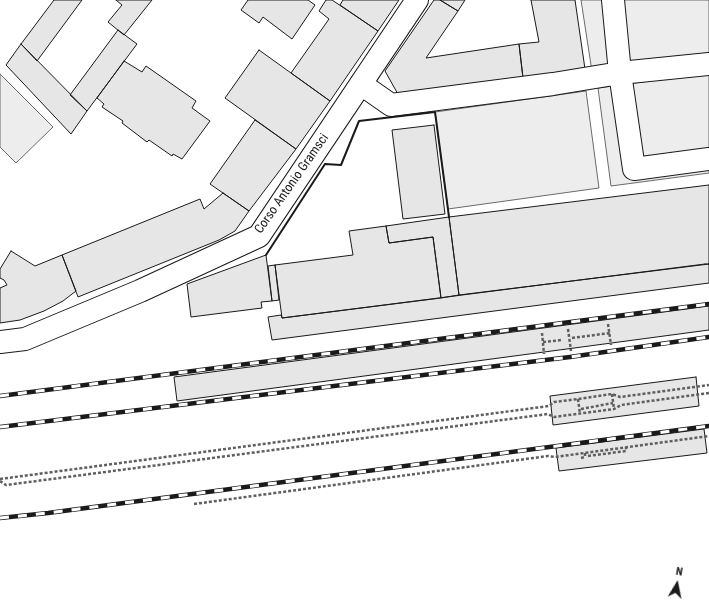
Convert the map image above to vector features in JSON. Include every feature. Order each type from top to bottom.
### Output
[{"type":"main road","name":"Corso Antonio Gramsci","points":[[0,342],[25,339],[140,291],[259,236],[417,0]]},
{"type":"main road","points":[[613,0],[620,73],[634,169],[709,159]]},
{"type":"main road","points":[[361,84],[391,105],[620,73],[709,64]]},
{"type":"path","points":[[608,324],[611,345]]},
{"type":"path","points":[[568,329],[571,338],[571,350]]},
{"type":"path","points":[[542,333],[544,354]]},
{"type":"path","points":[[543,342],[610,333]]},
{"type":"path","points":[[0,480],[549,406],[554,402],[612,394],[620,397],[709,385]]},
{"type":"path","points":[[0,480],[6,485],[548,414],[554,418],[709,393]]},
{"type":"path","points":[[612,394],[614,409]]},
{"type":"path","points":[[578,399],[580,414]]},
{"type":"path","points":[[575,410],[613,403]]},
{"type":"path","points":[[194,504],[548,456],[555,457],[709,436]]},
{"type":"path","points":[[588,456],[626,451],[626,447]]},
{"type":"path","points":[[581,458],[585,457],[585,453]]},
{"type":"shaded area","points":[[581,0],[709,0],[709,64],[593,78]]},
{"type":"shaded area","points":[[709,73],[709,173],[611,186],[598,88]]},
{"type":"shaded area","points":[[0,74],[53,127],[16,163],[0,147]]},
{"type":"shaded area","points":[[586,91],[599,188],[448,209],[435,112]]},
{"type":"building","points":[[54,0],[82,0],[37,61],[21,44]]},
{"type":"building","points":[[116,0],[152,0],[124,35],[108,22],[122,5]]},
{"type":"building","points":[[248,0],[308,0],[315,5],[292,39],[263,17],[259,23],[241,10]]},
{"type":"building","points":[[326,0],[332,0],[378,31],[330,101],[291,73],[329,19],[319,11]]},
{"type":"building","points":[[343,0],[399,0],[378,31],[340,5]]},
{"type":"building","points":[[434,0],[440,0],[458,11],[426,58],[519,44],[523,78],[399,96],[385,71]]},
{"type":"building","points":[[440,0],[465,0],[458,11]]},
{"type":"building","points":[[531,0],[575,0],[585,69],[523,78],[519,44],[539,42]]},
{"type":"building","points":[[118,30],[137,44],[87,111],[70,95]]},
{"type":"building","points":[[21,44],[87,111],[71,134],[6,65]]},
{"type":"building","points":[[259,50],[330,101],[296,149],[225,98]]},
{"type":"building","points":[[124,61],[142,72],[146,66],[196,101],[192,108],[210,121],[182,159],[173,154],[172,156],[149,140],[147,142],[122,123],[123,121],[102,107],[104,104],[97,98]]},
{"type":"building","points":[[255,120],[296,149],[249,211],[210,184]]},
{"type":"building","points":[[434,125],[445,214],[403,219],[392,130]]},
{"type":"building","points":[[709,185],[709,264],[459,295],[449,217]]},
{"type":"building","points":[[223,193],[249,211],[235,231],[219,240],[78,297],[62,255],[200,199],[204,209]]},
{"type":"building","points":[[449,217],[459,295],[441,298],[433,237],[389,243],[386,226]]},
{"type":"building","points":[[386,226],[389,243],[433,237],[441,298],[282,318],[275,265],[353,255],[349,231]]},
{"type":"building","points":[[11,251],[35,266],[62,255],[76,291],[63,301],[44,311],[20,320],[0,323],[0,288],[7,285],[4,280],[0,278],[0,269]]},
{"type":"building","points":[[266,255],[272,301],[261,302],[262,308],[191,317],[187,284]]},
{"type":"building","points":[[709,264],[709,283],[272,340],[268,317],[281,315],[282,318]]},
{"type":"building","points":[[275,265],[279,300],[272,301],[268,266]]},
{"type":"building","points":[[709,306],[709,330],[177,401],[174,377]]},
{"type":"building","points":[[696,377],[699,406],[553,425],[550,396]]},
{"type":"building","points":[[704,429],[707,453],[559,471],[556,448]]},
{"type":"railway","points":[[0,396],[709,304]]},
{"type":"railway","points":[[0,427],[570,357],[709,337]]},
{"type":"railway","points":[[0,518],[48,513],[709,426]]},
{"type":"wall","points":[[266,255],[325,164],[341,165],[359,121],[435,112],[449,217]]}]
